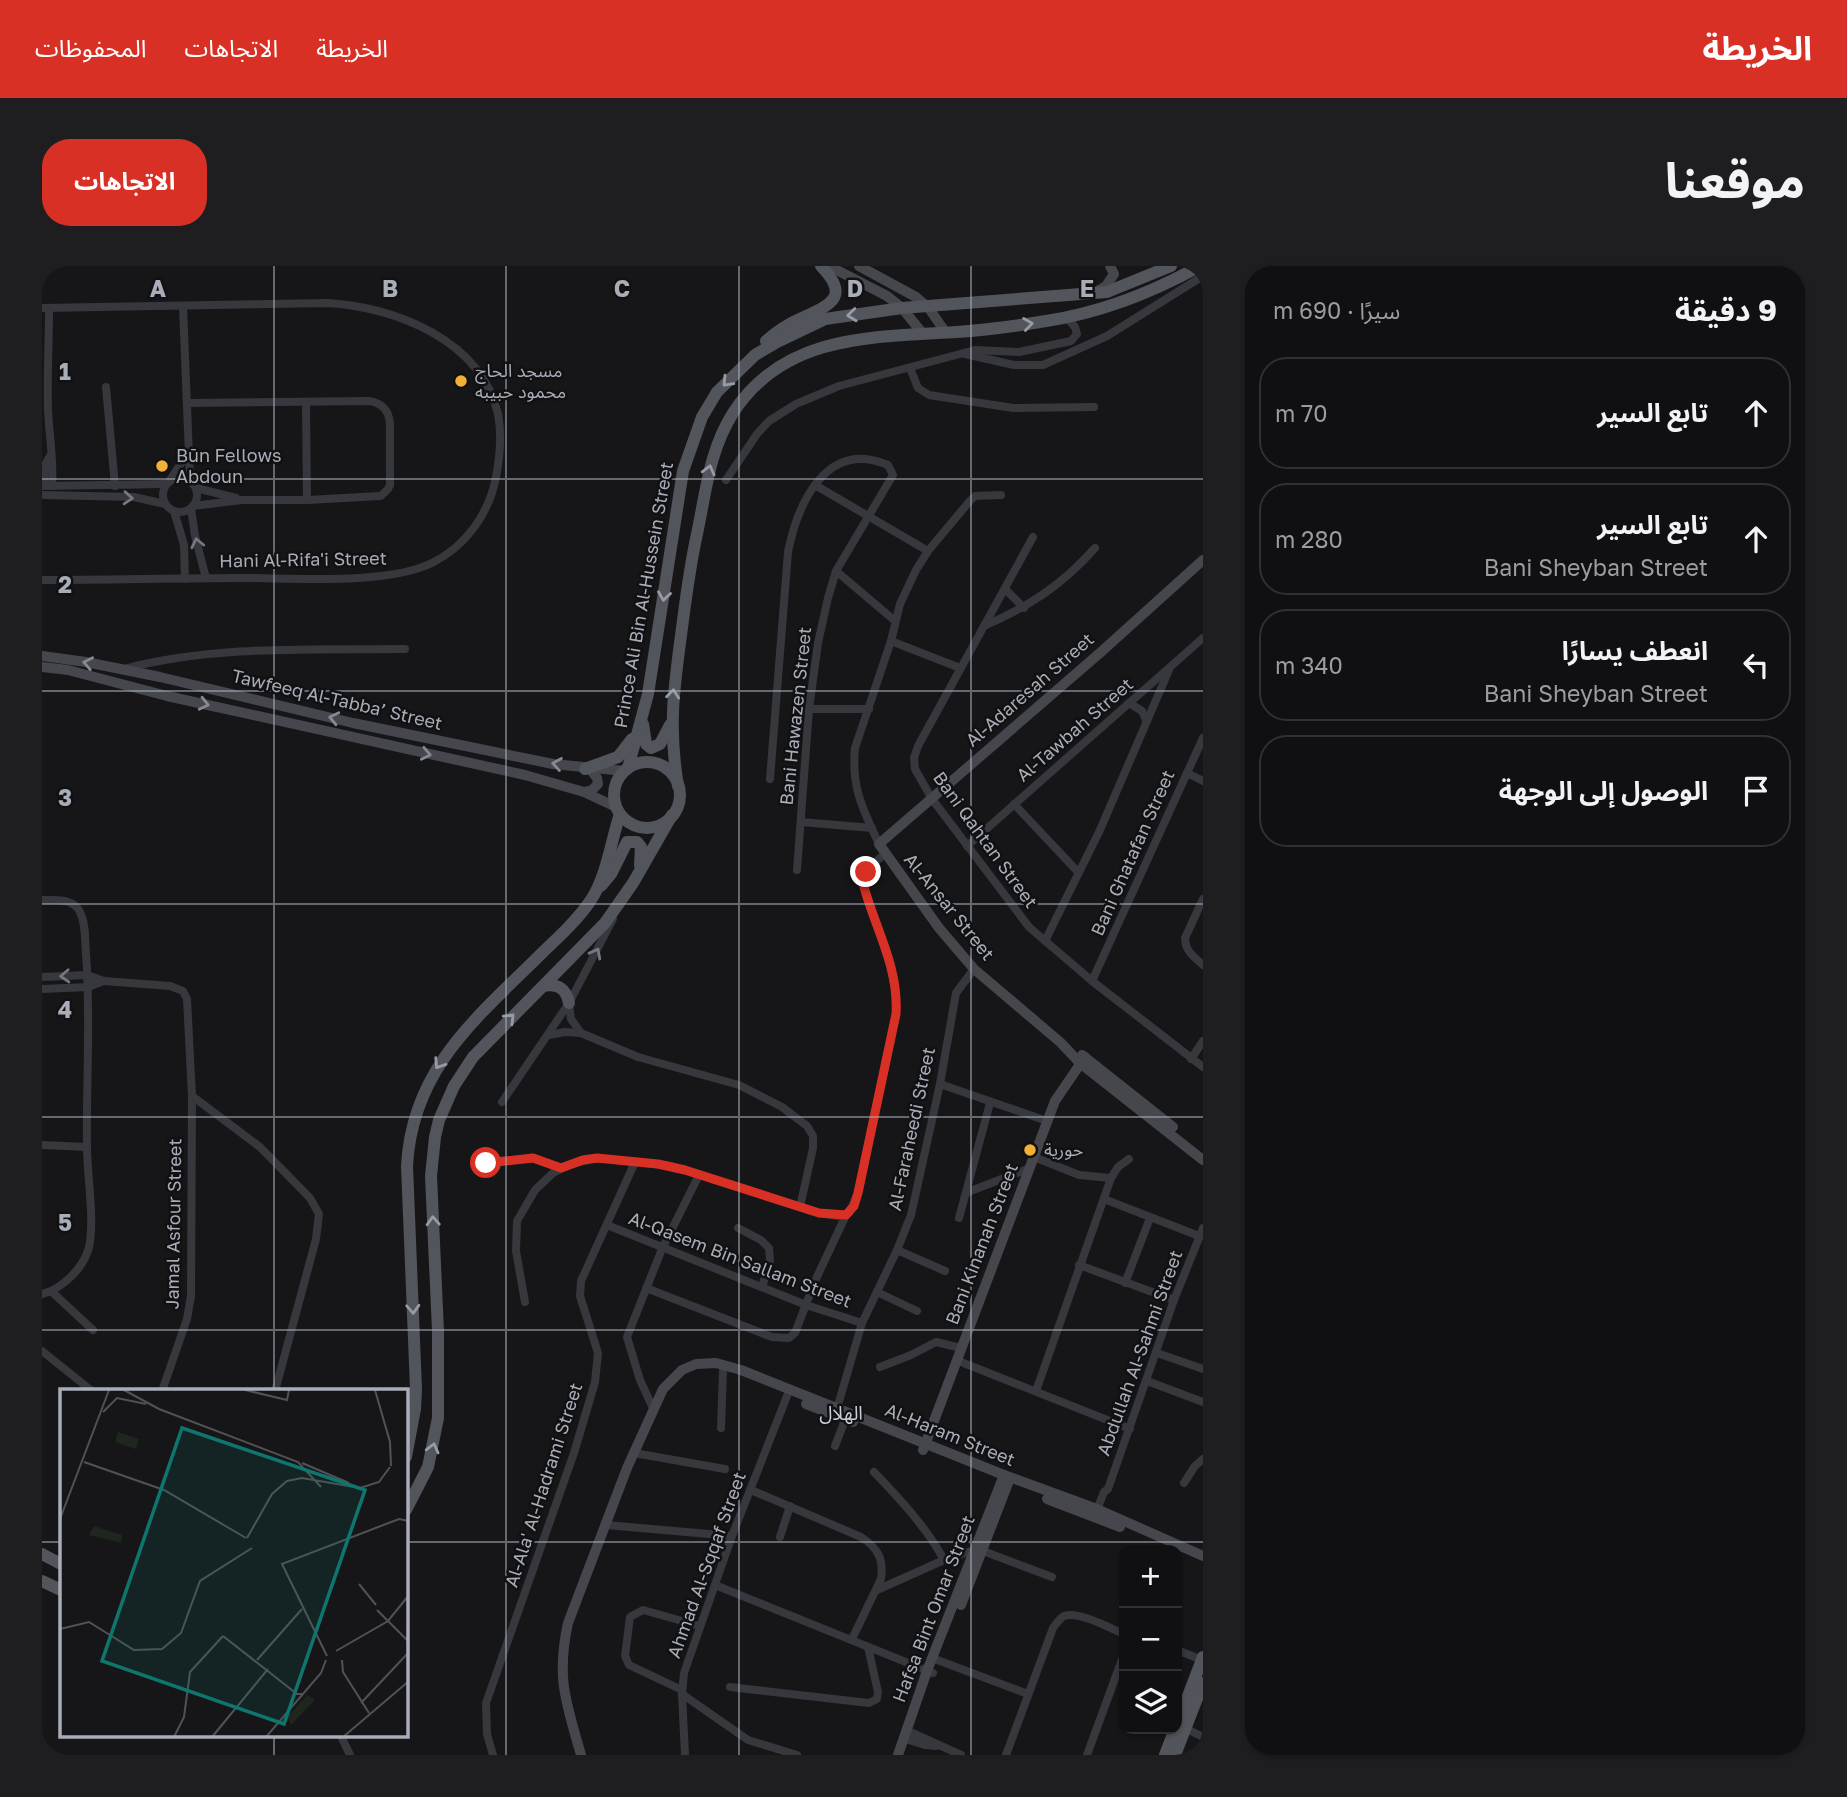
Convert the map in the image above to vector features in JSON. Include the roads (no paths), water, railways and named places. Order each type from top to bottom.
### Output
[{"type":"main road","points":[[755,355],[766,339],[830,304],[835,297],[835,287],[821,266]]},
{"type":"main road","name":"Prince Ali Bin Al-Hussein Street","points":[[626,769],[643,720],[686,461],[697,428],[717,392],[755,355],[825,319],[902,308],[1107,292],[1171,266]]},
{"type":"main road","points":[[408,1506],[428,1467],[438,1418],[438,1331],[431,1176],[439,1120],[450,1094],[468,1064],[488,1040],[588,942],[620,903],[664,832],[679,801],[671,723],[691,561],[709,467],[733,413],[756,385],[773,370],[822,346],[855,340],[974,331],[1066,317],[1177,285],[1200,266]]},
{"type":"main road","points":[[643,720],[645,741],[651,748],[660,744],[671,723]]},
{"type":"main road","points":[[588,769],[604,764],[623,753],[643,720]]},
{"type":"main road","points":[[597,890],[618,810],[615,788],[626,769],[643,762],[658,764],[671,773],[678,786]]},
{"type":"main road","points":[[618,810],[629,822],[645,827],[660,825],[672,815]]},
{"type":"main road","points":[[408,1443],[416,1389],[407,1166],[409,1139],[416,1112],[432,1075],[457,1040],[477,1016],[570,926],[611,874],[627,842],[637,842],[641,847],[640,869]]},
{"type":"main road","points":[[542,986],[557,986],[563,989],[569,1003]]},
{"type":"main road","points":[[42,1555],[60,1564]]},
{"type":"main road","points":[[42,1581],[60,1590]]},
{"type":"main road","points":[[1182,1718],[1202,1658]]},
{"type":"main road","points":[[1182,1722],[1203,1683]]},
{"type":"main road","points":[[1165,1755],[1176,1734]]},
{"type":"main road","points":[[1175,1755],[1178,1734]]},
{"type":"street","points":[[830,266],[873,288],[902,308],[923,334]]},
{"type":"street","points":[[859,266],[907,291],[928,306],[946,333]]},
{"type":"street","points":[[1094,293],[1111,281],[1114,274],[1110,266]]},
{"type":"street","points":[[961,353],[1032,367],[1055,361],[1107,336],[1177,285],[1203,277]]},
{"type":"street","name":"Hani Al-Rifa'i Street","points":[[42,580],[390,575],[432,563],[467,535],[486,510],[500,454],[499,419],[490,393],[474,367],[448,344],[403,317],[355,305],[328,303],[46,308]]},
{"type":"street","points":[[183,307],[188,453],[190,480],[196,488],[197,497],[192,507],[195,536],[206,578]]},
{"type":"street","points":[[45,488],[53,464],[45,405],[46,308]]},
{"type":"street","points":[[726,480],[757,434],[782,412],[839,386],[961,353],[986,350],[1019,352],[1071,341],[1077,334],[1075,327],[1066,317]]},
{"type":"street","points":[[1071,341],[1078,350]]},
{"type":"street","points":[[909,369],[918,388],[929,395],[1013,408],[1094,407]]},
{"type":"street","points":[[106,387],[116,486]]},
{"type":"street","points":[[45,488],[134,497],[165,503],[174,510],[183,512],[192,507],[242,500],[376,497],[390,485],[390,424],[387,411],[376,402],[188,402]]},
{"type":"street","points":[[306,403],[307,500]]},
{"type":"street","points":[[165,503],[163,494],[168,483],[188,453]]},
{"type":"street","name":"Bani Hawazen Street","points":[[770,779],[788,552],[797,517],[815,485],[835,465],[864,457],[888,464],[893,475],[836,571],[828,598],[818,643],[809,709],[796,870]]},
{"type":"street","points":[[45,488],[168,483],[179,477],[190,480]]},
{"type":"street","points":[[815,485],[928,551]]},
{"type":"street","points":[[196,488],[242,500]]},
{"type":"street","points":[[646,1288],[781,1339],[794,1335],[846,1215],[854,1206],[896,1014],[897,995],[894,974],[864,887],[870,864],[882,849],[863,811],[854,775],[855,748],[891,640],[894,620],[916,570],[928,551],[975,496],[1001,495]]},
{"type":"street","points":[[174,510],[184,545],[184,579]]},
{"type":"street","name":"Bani Qahtan Street","points":[[1033,537],[960,668],[914,758],[915,769],[932,799],[1029,927],[1092,981],[1203,1067]]},
{"type":"street","points":[[984,626],[1024,608],[1061,582],[1095,548]]},
{"type":"street","name":"Al-Adaresah Street","points":[[882,849],[932,799],[1203,560]]},
{"type":"street","points":[[836,571],[894,620]]},
{"type":"street","points":[[1005,589],[1024,608]]},
{"type":"street","name":"Al-Tawbah Street","points":[[967,846],[1203,638]]},
{"type":"street","points":[[891,640],[960,668]]},
{"type":"street","points":[[121,669],[230,651],[405,649]]},
{"type":"street","name":"Tawfeeq Al-Tabba’ Street","points":[[42,656],[121,669],[353,723],[542,762],[588,769],[626,769]]},
{"type":"street","points":[[1045,941],[1100,830],[1171,666]]},
{"type":"street","name":"Tawfeeq Al-Tabba’ Street","points":[[42,667],[68,670],[167,696],[525,775],[584,792],[618,810]]},
{"type":"street","points":[[167,696],[171,680]]},
{"type":"street","points":[[1129,703],[1142,711],[1146,720]]},
{"type":"street","points":[[809,709],[869,709]]},
{"type":"street","name":"Bani Ghatafan Street","points":[[1092,981],[1203,738]]},
{"type":"street","points":[[584,792],[592,790],[598,784],[596,775],[588,769]]},
{"type":"street","points":[[1187,773],[1203,781]]},
{"type":"street","points":[[1014,804],[1078,872]]},
{"type":"street","points":[[801,822],[872,828]]},
{"type":"street","name":"Al-Ansar Street","points":[[882,849],[939,928],[974,969],[1119,1089],[1202,1149]]},
{"type":"street","points":[[1203,899],[1185,943],[1189,952],[1203,965]]},
{"type":"street","points":[[42,900],[68,901],[80,911],[83,922],[88,987],[89,1247],[80,1265],[51,1292],[42,1294]]},
{"type":"street","points":[[502,1102],[569,1003],[620,903]]},
{"type":"street","name":"Al-Faraheedi Street","points":[[835,1446],[862,1323],[911,1214],[940,1084],[956,993],[974,969]]},
{"type":"street","points":[[42,978],[87,975],[104,981]]},
{"type":"street","points":[[42,989],[88,987],[104,981]]},
{"type":"street","name":"Jamal Asfour Street","points":[[104,981],[170,986],[183,991],[187,999],[192,1096],[190,1308],[163,1389]]},
{"type":"street","points":[[569,1003],[571,1019],[581,1033]]},
{"type":"street","points":[[549,1035],[581,1033],[638,1057],[738,1085],[769,1099],[795,1116],[811,1130],[814,1142],[800,1207]]},
{"type":"street","points":[[1191,1059],[1203,1041]]},
{"type":"street","name":"Bani Kinanah Street","points":[[924,1447],[1047,1121],[1061,1089],[1083,1060]]},
{"type":"street","points":[[940,1084],[1047,1121]]},
{"type":"street","points":[[192,1096],[260,1147],[310,1198],[319,1214],[316,1239],[276,1389]]},
{"type":"street","points":[[959,1218],[990,1103]]},
{"type":"street","name":"Al-Ansar Street","points":[[1166,1125],[1203,1160]]},
{"type":"street","points":[[42,1145],[87,1147]]},
{"type":"street","points":[[486,1163],[533,1158],[561,1168]]},
{"type":"street","points":[[525,1302],[516,1251],[517,1221],[535,1190],[561,1168],[583,1160],[597,1158],[671,1166],[800,1207],[832,1215],[846,1215]]},
{"type":"street","points":[[1036,1391],[1111,1178],[1118,1167],[1129,1159]]},
{"type":"street","name":"Al-Ala' Al-Hadrami Street","points":[[493,1755],[487,1734],[486,1703],[574,1453],[595,1382],[598,1353],[579,1288],[635,1162]]},
{"type":"street","points":[[968,1192],[1032,1162],[1079,1175],[1111,1178]]},
{"type":"street","points":[[653,1408],[640,1380],[627,1337],[662,1249],[699,1175]]},
{"type":"street","points":[[1104,1199],[1150,1218],[1201,1232]]},
{"type":"street","points":[[1125,1283],[1150,1218]]},
{"type":"street","name":"Al-Qasem Bin Sallam Street","points":[[607,1226],[806,1305],[862,1323]]},
{"type":"street","points":[[738,1228],[761,1240],[769,1248],[770,1261],[762,1287]]},
{"type":"street","name":"Abdullah Al-Sahmi Street","points":[[1099,1514],[1109,1493],[1108,1489],[1174,1300],[1201,1232]]},
{"type":"street","points":[[897,1250],[944,1271]]},
{"type":"street","points":[[1079,1265],[1174,1300]]},
{"type":"street","points":[[51,1292],[93,1330]]},
{"type":"street","points":[[877,1292],[918,1311]]},
{"type":"street","points":[[880,1367],[936,1342],[961,1348]]},
{"type":"street","points":[[42,1351],[90,1389]]},
{"type":"street","points":[[1157,1353],[1203,1369]]},
{"type":"street","points":[[956,1360],[1130,1429]]},
{"type":"street","name":"Al-Haram Street","points":[[682,1370],[696,1364],[716,1363],[741,1370],[788,1394]]},
{"type":"street","name":"Al-Haram Street","points":[[682,1370],[700,1368],[723,1371],[842,1413],[1203,1556]]},
{"type":"street","points":[[581,1755],[561,1675],[568,1623],[653,1408],[663,1389],[682,1370]]},
{"type":"street","points":[[721,1428],[723,1371]]},
{"type":"street","points":[[1147,1381],[1203,1402]]},
{"type":"street","name":"Ahmad Al-Sqqaf Street","points":[[685,1755],[682,1692],[684,1673],[732,1536],[788,1394]]},
{"type":"street","points":[[634,1453],[725,1469]]},
{"type":"street","points":[[1184,1483],[1203,1459]]},
{"type":"street","points":[[874,1472],[897,1497],[944,1560]]},
{"type":"street","name":"Hafsa Bint Omar Street","points":[[906,1755],[930,1672],[1006,1480]]},
{"type":"street","points":[[751,1490],[861,1537],[876,1548],[882,1568],[877,1590],[852,1639]]},
{"type":"street","points":[[780,1537],[790,1506]]},
{"type":"street","name":"Al-Haram Street","points":[[1099,1514],[1203,1562]]},
{"type":"street","points":[[606,1525],[732,1536]]},
{"type":"street","points":[[877,1590],[944,1560],[979,1550],[1052,1577]]},
{"type":"street","points":[[715,1585],[930,1672]]},
{"type":"street","points":[[700,1626],[643,1610],[630,1617],[625,1656],[629,1665],[682,1692],[762,1751],[797,1755]]},
{"type":"street","points":[[1006,1755],[1053,1628],[1063,1617],[1079,1616],[1119,1632]]},
{"type":"street","points":[[730,1687],[870,1703],[878,1696],[868,1647]]},
{"type":"street","points":[[1182,1652],[1202,1658]]},
{"type":"street","points":[[935,1659],[1028,1694]]},
{"type":"street","points":[[1087,1755],[1119,1668]]},
{"type":"street","points":[[1182,1728],[1203,1737]]},
{"type":"street","points":[[910,1736],[925,1745],[937,1745],[961,1755]]},
{"type":"street","name":"Hafsa Bint Omar Street","points":[[898,1755],[910,1736]]},
{"type":"street","points":[[342,1738],[350,1755]]},
{"type":"street","points":[[1192,1755],[1203,1752]]},
{"type":"place","name":"مسجد الحاج محمود حبيبه","points":[[461,381]]},
{"type":"place","name":"Būn Fellows Abdoun","points":[[162,466]]},
{"type":"place","name":"حورية","points":[[1030,1150]]},
{"type":"district","name":"الهلال","points":[[841,1413]]}]
